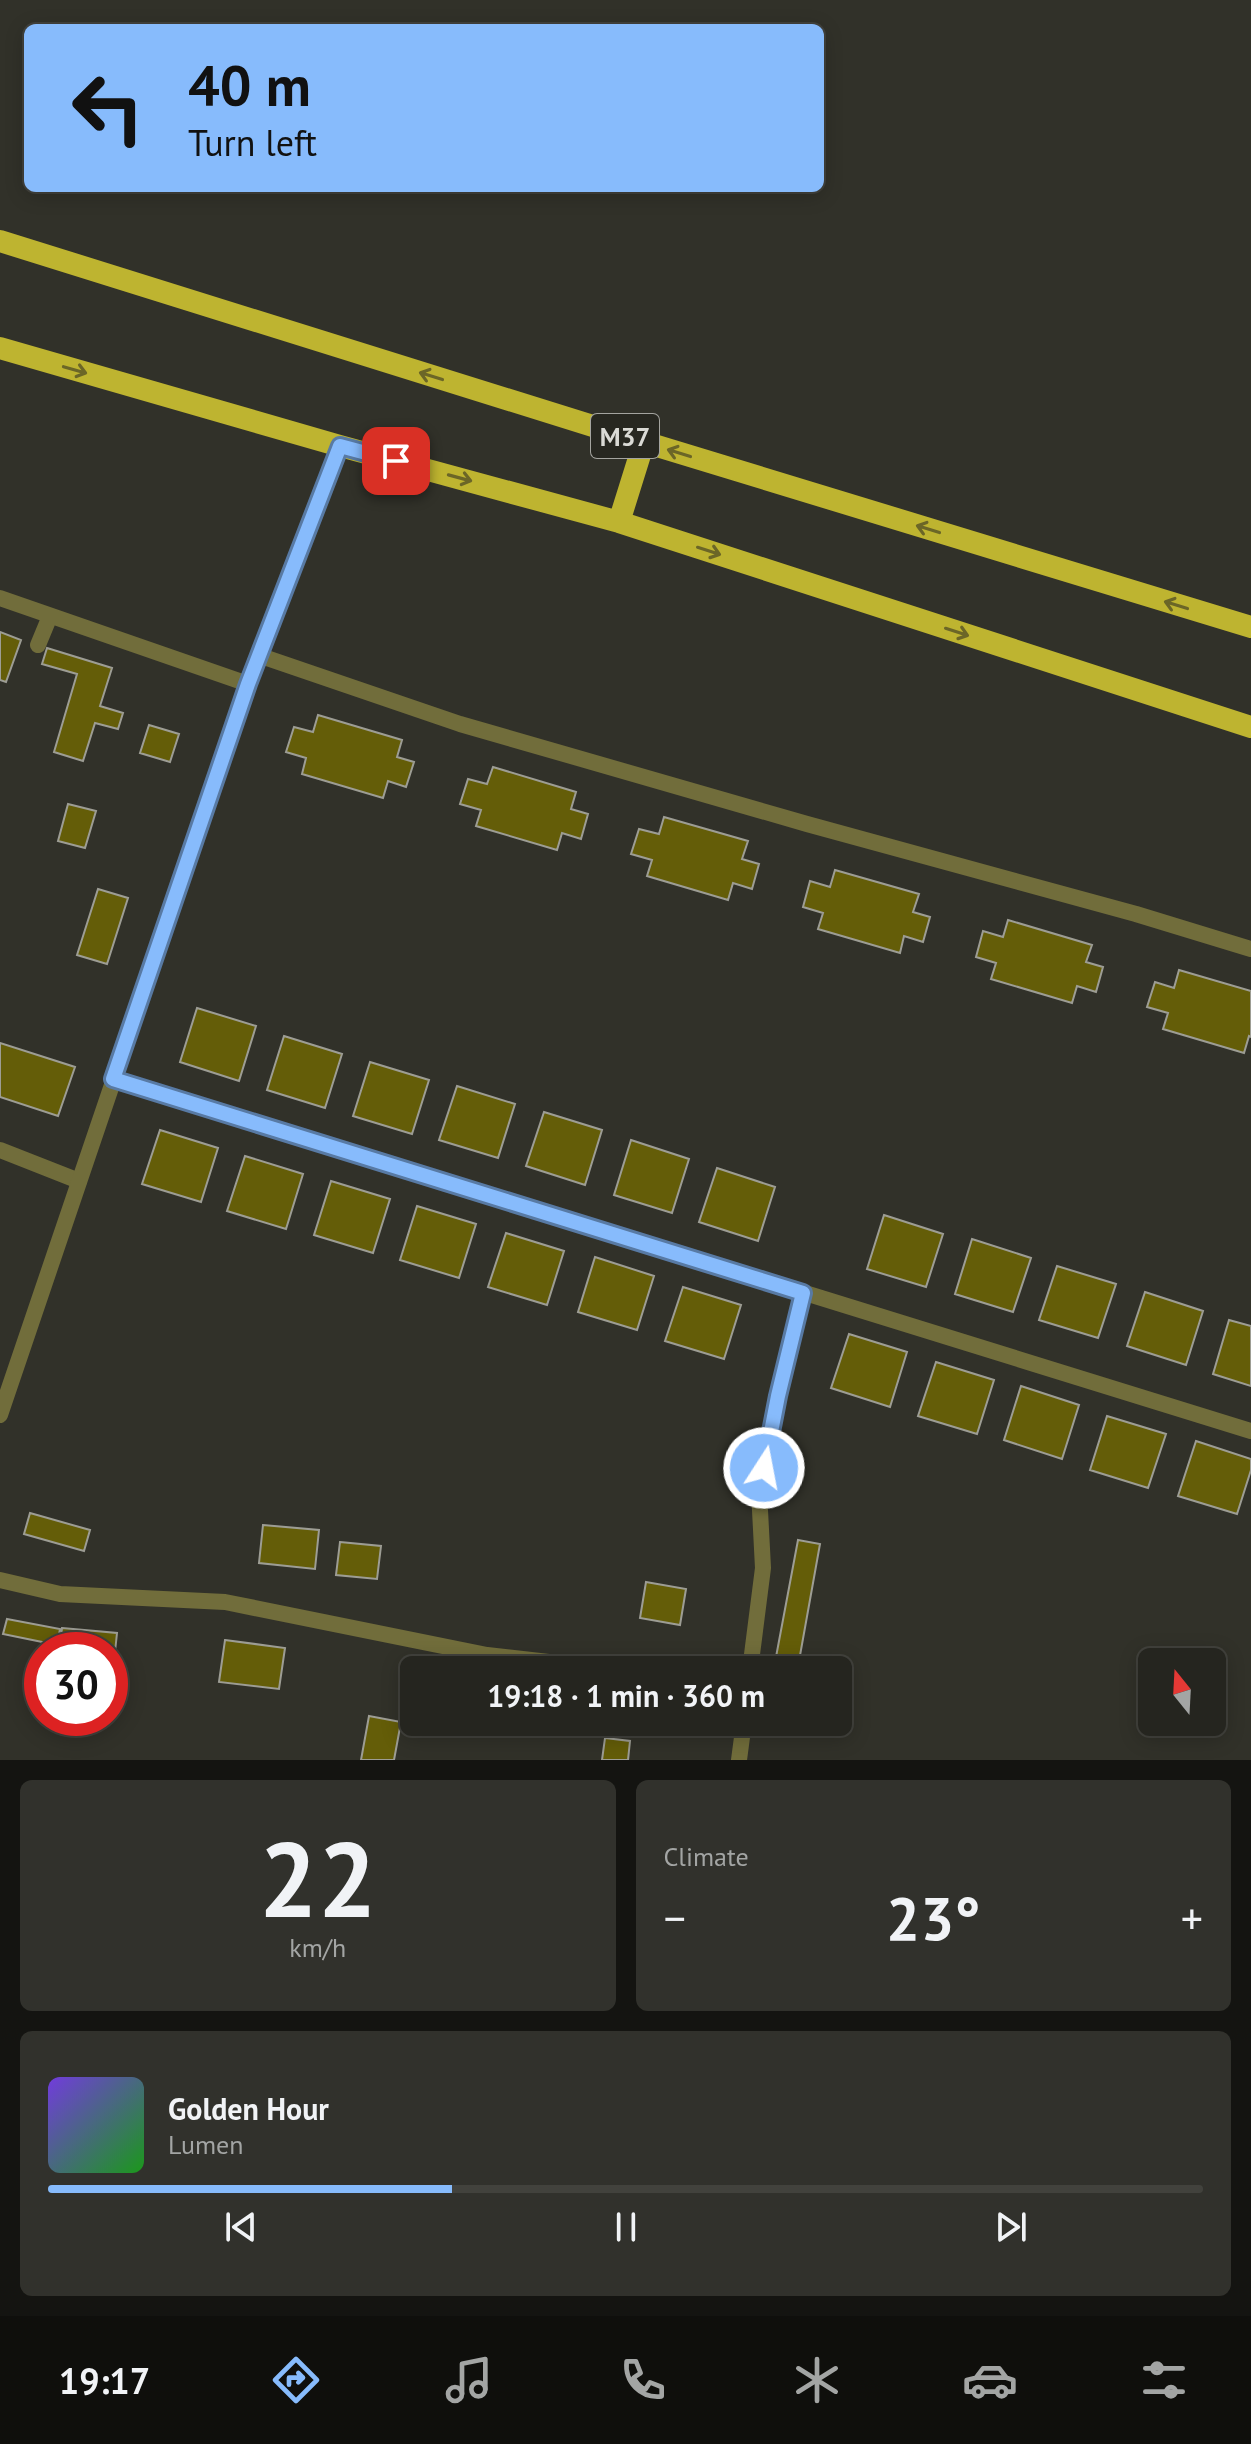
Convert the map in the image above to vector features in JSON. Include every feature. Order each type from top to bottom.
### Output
[{"type":"highway","name":"M37","points":[[0,241],[1251,627]]},
{"type":"highway","points":[[0,348],[619,522],[1251,727]]},
{"type":"highway","points":[[619,522],[644,442]]},
{"type":"street","points":[[0,1415],[258,655],[340,446]]},
{"type":"street","points":[[0,598],[248,684]]},
{"type":"street","points":[[38,645],[50,616]]},
{"type":"street","points":[[258,655],[460,724],[1251,949]]},
{"type":"street","points":[[113,1079],[1251,1431]]},
{"type":"street","points":[[0,1150],[79,1181]]},
{"type":"street","points":[[752,1656],[763,1568],[759,1491],[803,1293]]},
{"type":"street","points":[[0,1580],[60,1594],[225,1602],[496,1656]]},
{"type":"street","points":[[739,1760],[742,1736]]},
{"type":"building","points":[[0,632],[21,640],[6,682],[0,680]]},
{"type":"building","points":[[47,648],[112,668],[100,706],[123,713],[118,729],[95,723],[83,761],[54,752],[77,674],[42,664]]},
{"type":"building","points":[[318,715],[402,740],[397,757],[414,762],[406,787],[388,781],[383,798],[302,774],[306,758],[286,752],[294,727],[313,732]]},
{"type":"building","points":[[149,725],[179,734],[170,762],[140,753]]},
{"type":"building","points":[[493,767],[576,792],[571,809],[588,814],[581,839],[562,833],[557,850],[476,826],[481,810],[460,804],[468,779],[487,784]]},
{"type":"building","points":[[68,804],[96,811],[85,848],[58,841]]},
{"type":"building","points":[[664,817],[748,841],[742,859],[759,864],[752,889],[733,883],[728,900],[647,876],[652,860],[631,854],[639,829],[659,834]]},
{"type":"building","points":[[835,870],[919,894],[913,912],[930,917],[923,942],[904,936],[900,953],[818,929],[823,913],[803,907],[810,881],[830,887]]},
{"type":"building","points":[[98,889],[128,898],[107,964],[77,955]]},
{"type":"building","points":[[1008,920],[1092,945],[1086,962],[1103,967],[1096,992],[1077,986],[1072,1003],[991,979],[996,963],[976,957],[983,931],[1003,937]]},
{"type":"building","points":[[1179,970],[1251,991],[1251,1037],[1244,1053],[1163,1029],[1168,1013],[1147,1007],[1155,982],[1174,988]]},
{"type":"building","points":[[197,1008],[256,1026],[239,1081],[180,1062]]},
{"type":"building","points":[[284,1036],[342,1054],[325,1108],[267,1090]]},
{"type":"building","points":[[0,1043],[75,1067],[58,1116],[0,1097]]},
{"type":"building","points":[[370,1062],[429,1080],[412,1134],[353,1116]]},
{"type":"building","points":[[457,1086],[515,1104],[498,1158],[439,1140]]},
{"type":"building","points":[[544,1112],[602,1130],[585,1185],[526,1166]]},
{"type":"building","points":[[160,1130],[218,1148],[201,1202],[142,1184]]},
{"type":"building","points":[[631,1140],[689,1159],[672,1213],[614,1195]]},
{"type":"building","points":[[245,1156],[303,1174],[286,1229],[227,1211]]},
{"type":"building","points":[[717,1168],[775,1187],[758,1241],[699,1222]]},
{"type":"building","points":[[331,1181],[390,1199],[373,1253],[314,1235]]},
{"type":"building","points":[[417,1206],[476,1224],[459,1278],[400,1260]]},
{"type":"building","points":[[884,1215],[943,1234],[926,1287],[867,1269]]},
{"type":"building","points":[[506,1233],[564,1251],[547,1305],[488,1287]]},
{"type":"building","points":[[972,1239],[1031,1258],[1013,1312],[955,1294]]},
{"type":"building","points":[[595,1257],[654,1276],[637,1330],[578,1312]]},
{"type":"building","points":[[1057,1266],[1116,1284],[1098,1338],[1039,1320]]},
{"type":"building","points":[[683,1287],[741,1305],[724,1359],[665,1341]]},
{"type":"building","points":[[1145,1292],[1203,1311],[1186,1365],[1127,1346]]},
{"type":"building","points":[[1229,1320],[1251,1326],[1251,1386],[1213,1374]]},
{"type":"building","points":[[849,1334],[907,1352],[890,1407],[831,1388]]},
{"type":"building","points":[[936,1362],[994,1380],[977,1434],[918,1416]]},
{"type":"building","points":[[1021,1386],[1079,1405],[1062,1459],[1004,1440]]},
{"type":"building","points":[[1107,1416],[1166,1434],[1148,1488],[1090,1470]]},
{"type":"building","points":[[1196,1441],[1251,1459],[1251,1470],[1237,1514],[1178,1496]]},
{"type":"building","points":[[30,1513],[90,1530],[84,1551],[24,1534]]},
{"type":"building","points":[[263,1525],[319,1530],[315,1569],[259,1563]]},
{"type":"building","points":[[798,1540],[820,1544],[800,1656],[776,1656]]},
{"type":"building","points":[[340,1542],[381,1546],[377,1579],[336,1575]]},
{"type":"building","points":[[646,1582],[686,1589],[680,1625],[640,1618]]},
{"type":"building","points":[[7,1619],[60,1629],[59,1632],[24,1632],[24,1638],[3,1634]]},
{"type":"building","points":[[62,1628],[106,1632],[62,1632]]},
{"type":"building","points":[[225,1640],[285,1648],[279,1689],[219,1682]]},
{"type":"building","points":[[369,1716],[400,1722],[394,1760],[361,1760]]},
{"type":"building","points":[[605,1738],[630,1741],[628,1760],[602,1760]]},
{"type":"route","points":[[396,461],[340,446],[248,684],[113,1079],[803,1293],[764,1468]]}]
